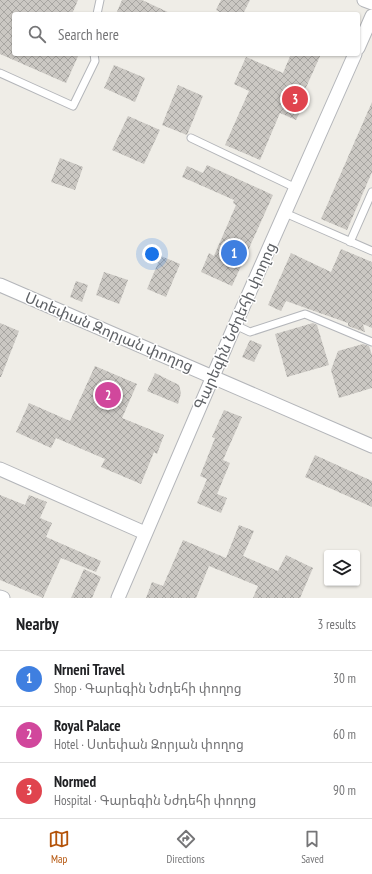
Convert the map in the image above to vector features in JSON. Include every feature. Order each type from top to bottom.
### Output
[{"type":"street","points":[[364,0],[372,3]]},
{"type":"street","points":[[360,43],[372,16]]},
{"type":"street","name":"Գարեգին Նժդեհի փողոց","points":[[118,598],[212,376],[354,56]]},
{"type":"street","name":"Ստեփան Զորյան փողոց","points":[[0,285],[372,446]]},
{"type":"street","points":[[0,469],[145,533]]},
{"type":"lane","points":[[97,12],[100,0]]},
{"type":"lane","points":[[0,73],[73,106],[94,61],[94,56]]},
{"type":"lane","points":[[191,138],[296,188]]},
{"type":"lane","points":[[350,242],[372,194]]},
{"type":"lane","points":[[285,214],[372,251]]},
{"type":"lane","points":[[235,325],[250,332],[305,314],[372,342]]},
{"type":"building","points":[[0,0],[78,0],[73,12],[12,12],[12,56],[78,56],[66,83],[0,54]]},
{"type":"building","points":[[122,0],[142,0],[168,12],[117,12]]},
{"type":"building","points":[[221,0],[250,0],[244,12],[220,12],[216,10]]},
{"type":"building","points":[[290,56],[320,56],[304,92],[308,94],[296,120],[280,113],[260,160],[225,145],[249,91],[234,84],[246,57],[283,73]]},
{"type":"building","points":[[114,65],[145,78],[135,102],[104,88]]},
{"type":"building","points":[[178,85],[203,96],[187,135],[162,125]]},
{"type":"building","points":[[372,102],[372,172],[347,230],[321,219]]},
{"type":"building","points":[[128,116],[160,130],[144,164],[112,150]]},
{"type":"building","points":[[60,158],[83,167],[75,190],[51,182]]},
{"type":"building","points":[[207,165],[273,195],[232,286],[201,272],[209,253],[214,256],[236,205],[233,203],[234,200],[182,177],[187,166],[203,173]]},
{"type":"building","points":[[341,249],[372,262],[372,328],[363,324],[365,332],[348,326],[348,323],[286,301],[281,311],[268,305],[291,253],[331,272]]},
{"type":"building","points":[[161,256],[180,264],[166,297],[147,289]]},
{"type":"building","points":[[104,272],[128,280],[119,304],[96,295]]},
{"type":"building","points":[[76,281],[88,285],[82,302],[70,297]]},
{"type":"building","points":[[0,323],[19,331],[1,377],[0,377]]},
{"type":"building","points":[[313,323],[317,325],[329,365],[287,377],[275,334]]},
{"type":"building","points":[[250,340],[262,345],[254,362],[242,357]]},
{"type":"building","points":[[363,344],[369,346],[372,355],[372,388],[339,398],[331,370],[338,351]]},
{"type":"building","points":[[95,366],[137,384],[122,418],[164,435],[157,454],[154,452],[141,484],[101,467],[105,459],[56,438],[51,448],[16,432],[29,403],[70,421]]},
{"type":"building","points":[[155,373],[179,385],[181,393],[178,404],[147,391]]},
{"type":"building","points":[[224,410],[242,417],[223,460],[230,463],[217,494],[227,498],[221,513],[197,503],[207,479],[200,476],[215,438],[212,437]]},
{"type":"building","points":[[315,455],[372,481],[372,507],[305,477]]},
{"type":"building","points":[[0,495],[25,505],[29,495],[47,502],[40,518],[52,523],[46,537],[101,561],[96,572],[61,558],[43,598],[0,580]]},
{"type":"building","points":[[239,525],[254,531],[243,556],[278,571],[286,555],[313,568],[300,598],[253,598],[258,586],[209,566],[196,598],[146,598],[152,582],[163,586],[183,540],[226,558]]},
{"type":"building","points":[[84,569],[101,577],[92,598],[71,598]]},
{"type":"place","name":"Normed","points":[[295,99]]},
{"type":"place","name":"Nrneni Travel","points":[[234,253]]},
{"type":"place","name":"Royal Palace","points":[[108,395]]}]
